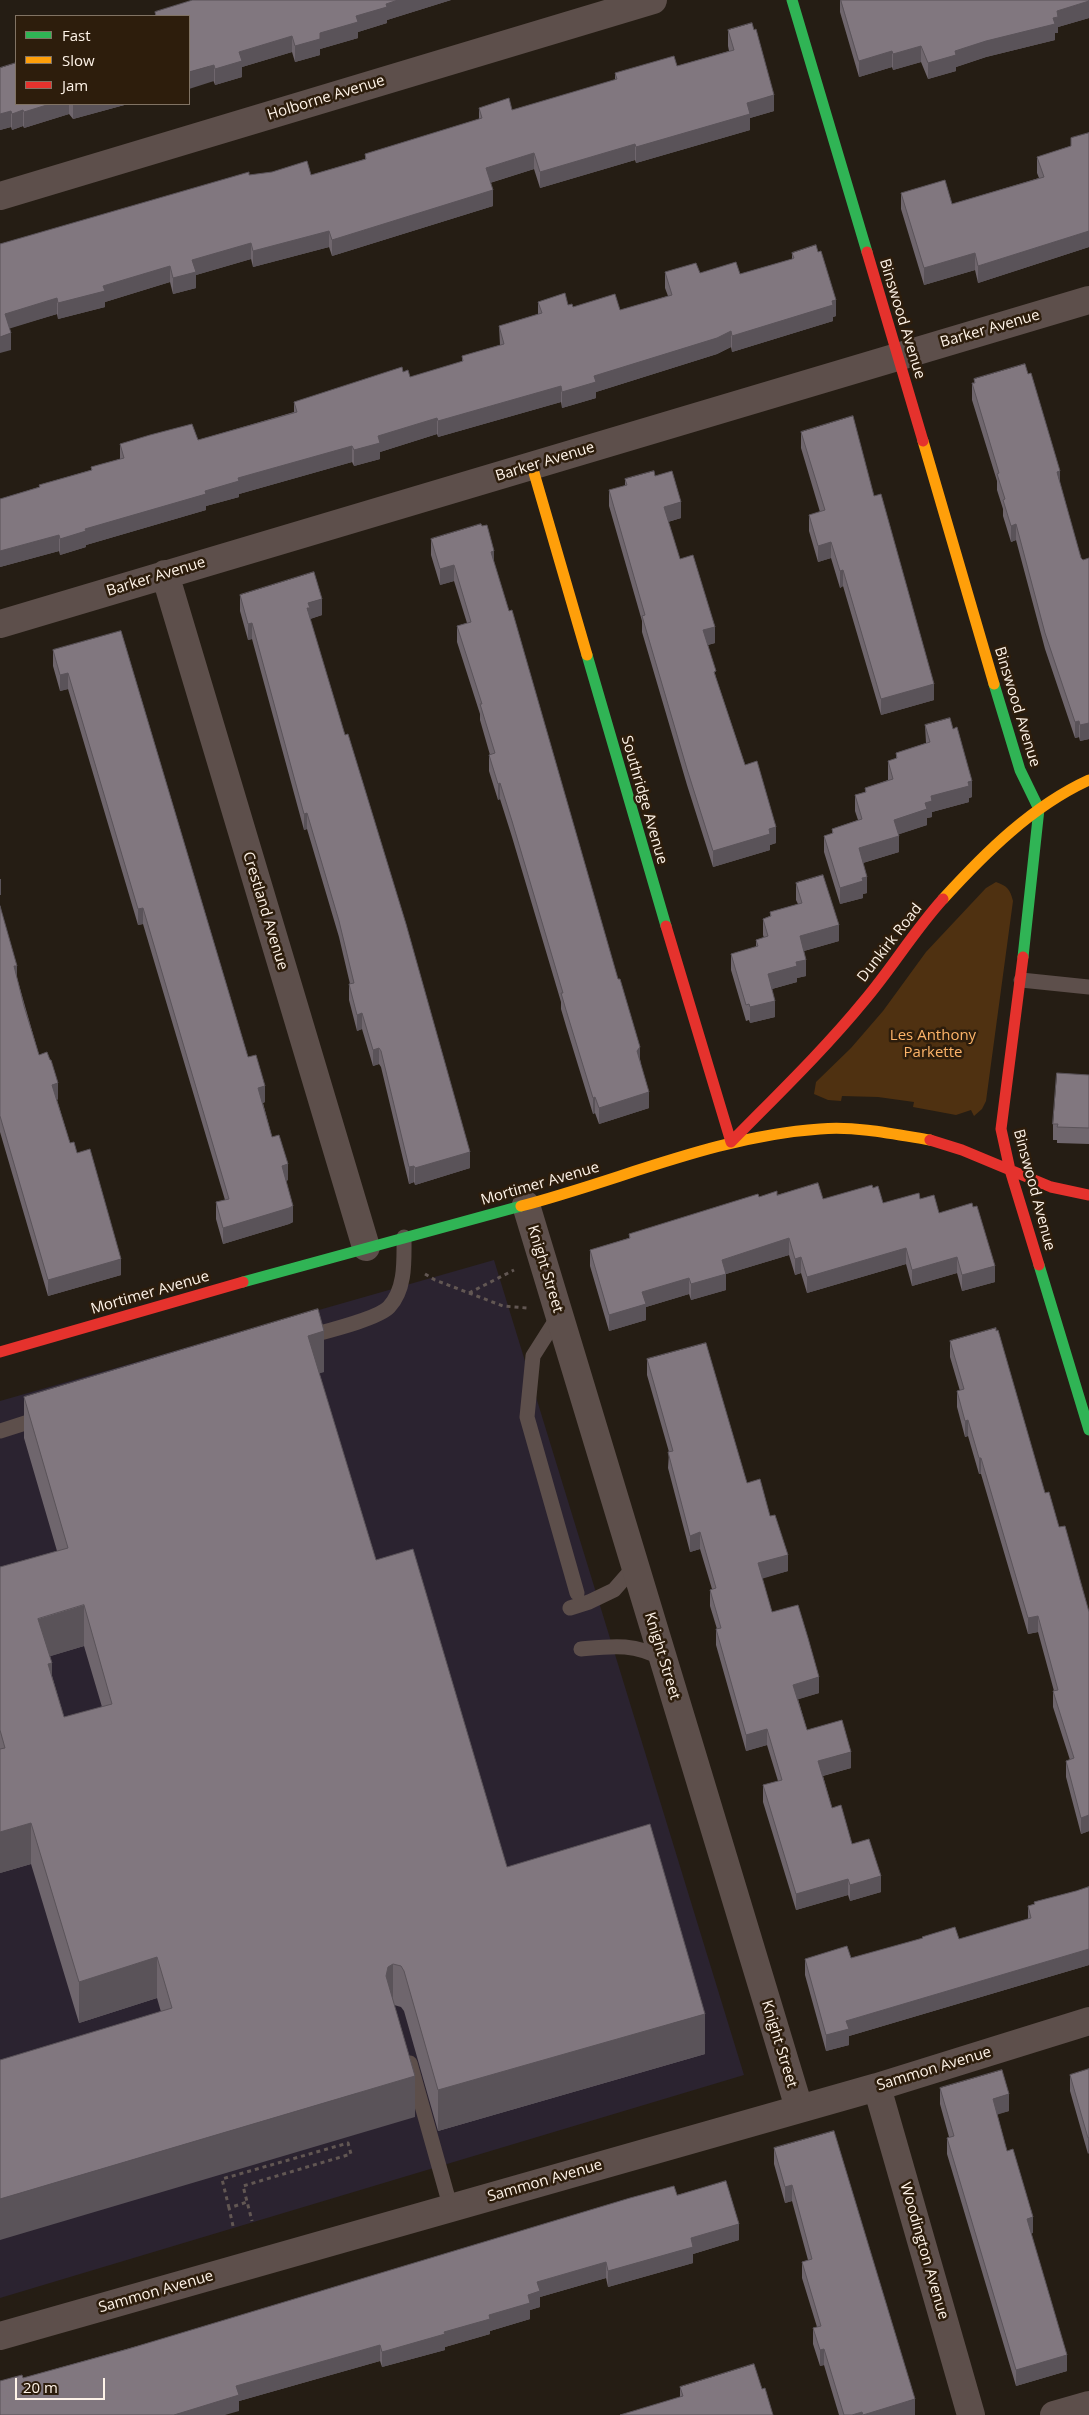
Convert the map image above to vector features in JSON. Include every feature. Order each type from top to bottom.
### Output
[{"type":"street","name":"Holborne Avenue","points":[[0,196],[653,0]]},
{"type":"street","name":"Binswood Avenue","points":[[792,0],[1020,770],[1039,809],[1021,980],[1001,1129],[1010,1170],[1089,1430]]},
{"type":"street","name":"Barker Avenue","points":[[0,624],[1089,300]]},
{"type":"street","name":"Southridge Avenue","points":[[532,466],[709,1073],[731,1142]]},
{"type":"street","name":"Crestland Avenue","points":[[165,574],[366,1247]]},
{"type":"street","name":"Dunkirk Road","points":[[731,1142],[793,1078],[881,981],[922,924],[969,872],[1039,809],[1078,783],[1089,780]]},
{"type":"street","name":"Mortimer Avenue","points":[[0,1350],[526,1204],[731,1142],[820,1129],[860,1129],[931,1140],[962,1150],[1052,1186],[1089,1195]]},
{"type":"street","name":"Knight Street","points":[[526,1204],[799,2108]]},
{"type":"street","name":"Sammon Avenue","points":[[0,2336],[451,2209],[877,2086],[1089,2021]]},
{"type":"street","name":"Woodington Avenue","points":[[877,2086],[971,2415]]},
{"type":"street","points":[[1054,2415],[1089,2405]]},
{"type":"lane","points":[[1021,980],[1089,987]]},
{"type":"lane","points":[[287,1343],[352,1323],[387,1309],[396,1297],[405,1265],[404,1237]]},
{"type":"lane","points":[[559,1315],[533,1356],[527,1417],[577,1593]]},
{"type":"lane","points":[[0,1431],[56,1414]]},
{"type":"lane","points":[[570,1608],[589,1602],[614,1590],[635,1566]]},
{"type":"lane","points":[[581,1649],[619,1645],[649,1651],[663,1659]]},
{"type":"lane","points":[[406,2051],[451,2209]]},
{"type":"path","points":[[468,1293],[522,1266]]},
{"type":"path","points":[[423,1272],[435,1280],[504,1306],[533,1309]]},
{"type":"path","points":[[233,2226],[222,2179],[348,2143],[351,2154],[242,2186],[252,2221]]},
{"type":"path","points":[[227,2172],[229,2177]]},
{"type":"path","points":[[229,2208],[247,2202]]},
{"type":"shaded area","points":[[494,1260],[744,2075],[0,2298],[0,1401]]},
{"type":"green space","name":"Les Anthony Parkette","points":[[996,882],[1008,889],[1013,901],[986,1101],[982,1109],[974,1116],[971,1110],[956,1115],[913,1107],[914,1102],[878,1097],[842,1096],[841,1101],[828,1100],[814,1094],[816,1082],[851,1048],[883,1011],[926,952],[986,888]]},
{"type":"building","points":[[193,0],[398,0],[386,4],[387,7],[356,16],[358,22],[320,33],[320,39],[295,46],[292,36],[239,52],[242,61],[215,69],[214,65],[190,72],[190,15],[156,15],[155,12]]},
{"type":"building","points":[[841,0],[1089,1],[1057,11],[1058,17],[1053,18],[1055,24],[986,41],[955,51],[956,55],[928,63],[921,46],[893,54],[892,51],[859,61]]},
{"type":"building","points":[[752,23],[754,30],[756,29],[774,95],[747,103],[750,114],[636,147],[635,144],[540,172],[534,153],[486,168],[493,190],[332,240],[329,231],[253,251],[251,243],[192,260],[196,272],[173,278],[170,266],[103,286],[105,291],[58,303],[57,298],[5,314],[11,333],[0,337],[0,244],[249,172],[249,175],[272,172],[307,161],[311,175],[366,159],[365,154],[482,118],[479,108],[509,98],[512,110],[617,79],[615,73],[674,56],[677,66],[734,50],[728,30]]},
{"type":"building","points":[[15,63],[15,105],[47,105],[24,112],[23,110],[12,114],[11,111],[0,114],[0,68]]},
{"type":"building","points":[[1089,133],[1089,231],[978,266],[975,253],[924,268],[901,193],[945,180],[952,204],[1044,177],[1037,157],[1071,146],[1071,138]]},
{"type":"building","points":[[816,245],[818,252],[821,251],[836,300],[832,301],[833,305],[732,336],[731,331],[717,338],[594,376],[596,382],[562,392],[561,386],[438,421],[437,418],[378,436],[380,443],[354,450],[352,446],[238,478],[239,481],[205,491],[206,494],[85,529],[86,531],[60,539],[59,535],[0,551],[0,499],[40,487],[39,485],[92,470],[91,467],[124,458],[120,444],[192,424],[198,440],[297,412],[294,402],[402,367],[403,372],[408,370],[410,377],[463,361],[462,356],[504,344],[499,326],[542,313],[538,302],[565,293],[568,305],[572,304],[573,307],[615,294],[620,310],[672,295],[665,272],[696,263],[700,273],[736,262],[740,274],[792,259],[794,258],[792,253]]},
{"type":"building","points":[[1025,364],[1028,374],[1031,373],[1060,471],[1057,472],[1081,558],[1083,560],[1089,558],[1089,723],[1080,725],[1079,721],[1075,722],[1045,633],[1016,524],[1011,526],[997,474],[999,473],[972,383],[975,383],[974,379]]},
{"type":"building","points":[[853,416],[874,496],[881,494],[934,684],[881,699],[843,570],[840,571],[831,542],[818,546],[809,515],[825,510],[801,432]]},
{"type":"building","points":[[654,471],[655,476],[672,471],[681,502],[664,507],[680,559],[693,555],[715,627],[703,630],[716,671],[714,672],[745,765],[757,761],[776,827],[769,829],[770,834],[713,851],[642,616],[645,615],[609,490],[627,485],[625,479]]},
{"type":"building","points":[[481,524],[482,526],[487,525],[494,551],[491,552],[509,611],[512,610],[618,979],[620,979],[640,1047],[637,1051],[649,1092],[599,1108],[595,1097],[593,1098],[512,821],[489,755],[495,753],[480,704],[482,704],[457,626],[471,622],[454,565],[440,569],[431,539]]},
{"type":"building","points":[[314,572],[322,599],[308,603],[310,608],[307,608],[345,735],[348,734],[406,924],[470,1152],[415,1168],[414,1166],[409,1167],[381,1051],[379,1048],[373,1050],[362,1013],[357,1015],[349,984],[354,983],[339,921],[307,813],[304,814],[252,623],[248,624],[240,595]]},
{"type":"building","points":[[121,631],[248,1057],[256,1055],[265,1086],[258,1088],[272,1137],[279,1135],[288,1164],[282,1166],[293,1206],[223,1228],[216,1202],[229,1199],[143,908],[138,909],[68,673],[60,675],[53,650]]},
{"type":"building","points":[[950,718],[953,729],[957,727],[972,781],[968,782],[969,786],[931,796],[932,801],[925,803],[927,809],[894,820],[899,836],[859,848],[867,877],[862,878],[863,881],[840,888],[824,836],[833,833],[832,829],[862,819],[855,795],[866,792],[865,788],[893,779],[888,761],[897,758],[896,753],[930,742],[925,725]]},
{"type":"building","points":[[823,875],[839,925],[800,936],[806,960],[796,962],[797,966],[768,974],[775,1001],[750,1007],[749,1004],[746,1005],[731,954],[758,946],[756,940],[768,936],[763,919],[771,916],[770,912],[802,903],[796,883]]},
{"type":"building","points":[[0,906],[17,966],[14,966],[24,1006],[39,1055],[47,1052],[51,1060],[58,1083],[52,1085],[70,1143],[74,1142],[77,1153],[90,1149],[121,1259],[48,1280],[0,1116]]},
{"type":"building","points":[[1057,1073],[1089,1075],[1089,1128],[1057,1127],[1058,1124],[1053,1124]]},
{"type":"building","points":[[818,1183],[823,1199],[872,1185],[873,1188],[878,1186],[883,1203],[919,1193],[920,1199],[934,1195],[939,1213],[972,1203],[973,1207],[977,1206],[995,1266],[962,1275],[957,1257],[912,1270],[906,1248],[807,1277],[801,1257],[795,1259],[789,1238],[722,1260],[726,1274],[691,1284],[689,1278],[642,1292],[646,1304],[609,1315],[590,1250],[630,1238],[629,1234],[758,1194],[759,1197],[777,1191],[777,1195]]},
{"type":"building","points":[[318,1309],[324,1331],[308,1336],[376,1560],[413,1549],[507,1867],[650,1824],[705,2014],[438,2090],[404,1971],[401,1966],[393,1964],[388,1967],[386,1976],[415,2076],[0,2199],[0,2060],[172,2008],[157,1957],[79,1982],[31,1823],[0,1832],[0,1749],[5,1748],[0,1730],[0,1567],[68,1548],[24,1397]],"holes":[[[84,1605],[112,1704],[64,1717],[48,1664],[52,1663],[38,1619]]]},
{"type":"building","points":[[996,1328],[1045,1493],[1049,1492],[1059,1527],[1065,1526],[1089,1612],[1089,1815],[1081,1818],[1066,1761],[1074,1758],[1053,1691],[1058,1690],[1038,1616],[1028,1618],[981,1458],[979,1458],[968,1420],[965,1421],[957,1391],[964,1389],[950,1341]]},
{"type":"building","points":[[706,1343],[747,1483],[760,1479],[770,1516],[775,1515],[788,1555],[758,1563],[772,1612],[798,1605],[808,1638],[819,1677],[793,1685],[807,1730],[842,1720],[851,1752],[818,1761],[832,1808],[841,1805],[852,1844],[869,1839],[881,1876],[850,1885],[848,1879],[796,1894],[763,1785],[782,1780],[767,1729],[746,1735],[716,1629],[721,1628],[710,1590],[716,1588],[700,1532],[690,1536],[668,1452],[673,1451],[647,1359]]},
{"type":"building","points":[[1089,1887],[1089,1949],[846,2021],[849,2029],[826,2035],[805,1959],[847,1946],[851,1958],[955,1927],[959,1939],[1031,1918],[1028,1906],[1035,1904],[1034,1902]]},
{"type":"building","points":[[1089,2069],[1089,2137],[1088,2138],[1070,2075]]},
{"type":"building","points":[[1002,2070],[1009,2094],[993,2099],[1007,2151],[1013,2149],[1033,2217],[1027,2219],[1067,2355],[1016,2370],[947,2138],[954,2136],[940,2088]]},
{"type":"building","points":[[834,2131],[915,2399],[863,2415],[862,2412],[844,2415],[824,2349],[820,2350],[813,2328],[821,2326],[802,2262],[812,2259],[792,2185],[785,2187],[774,2148]]},
{"type":"building","points":[[726,2181],[739,2224],[691,2238],[693,2247],[608,2271],[606,2262],[537,2282],[540,2291],[528,2295],[530,2303],[489,2315],[490,2319],[444,2332],[445,2334],[382,2352],[380,2345],[236,2386],[239,2395],[174,2415],[0,2415],[0,2381],[22,2375],[23,2378],[128,2349],[630,2198],[674,2186],[677,2195]]},
{"type":"building","points":[[754,2364],[762,2389],[765,2388],[773,2415],[620,2415],[683,2396],[680,2387]]},
{"type":"traffic: fast","points":[[792,0],[867,252]]},
{"type":"traffic: fast","points":[[587,655],[666,926]]},
{"type":"traffic: fast","points":[[994,684],[1020,770],[1039,809],[1023,957]]},
{"type":"traffic: fast","points":[[243,1282],[521,1206]]},
{"type":"traffic: fast","points":[[1039,1265],[1089,1430]]},
{"type":"traffic: slow","points":[[923,441],[994,684]]},
{"type":"traffic: slow","points":[[532,466],[587,655]]},
{"type":"traffic: slow","points":[[943,899],[1010,832],[1048,803],[1089,780]]},
{"type":"traffic: slow","points":[[521,1206],[669,1160],[743,1140],[781,1133],[834,1128],[875,1131],[930,1140]]},
{"type":"traffic: jam","points":[[867,252],[923,441]]},
{"type":"traffic: jam","points":[[731,1142],[848,1020],[943,899]]},
{"type":"traffic: jam","points":[[666,926],[731,1142]]},
{"type":"traffic: jam","points":[[1023,957],[1001,1129],[1010,1170],[1039,1265]]},
{"type":"traffic: jam","points":[[930,1140],[962,1150],[1051,1187],[1089,1195]]},
{"type":"traffic: jam","points":[[0,1352],[243,1282]]}]
